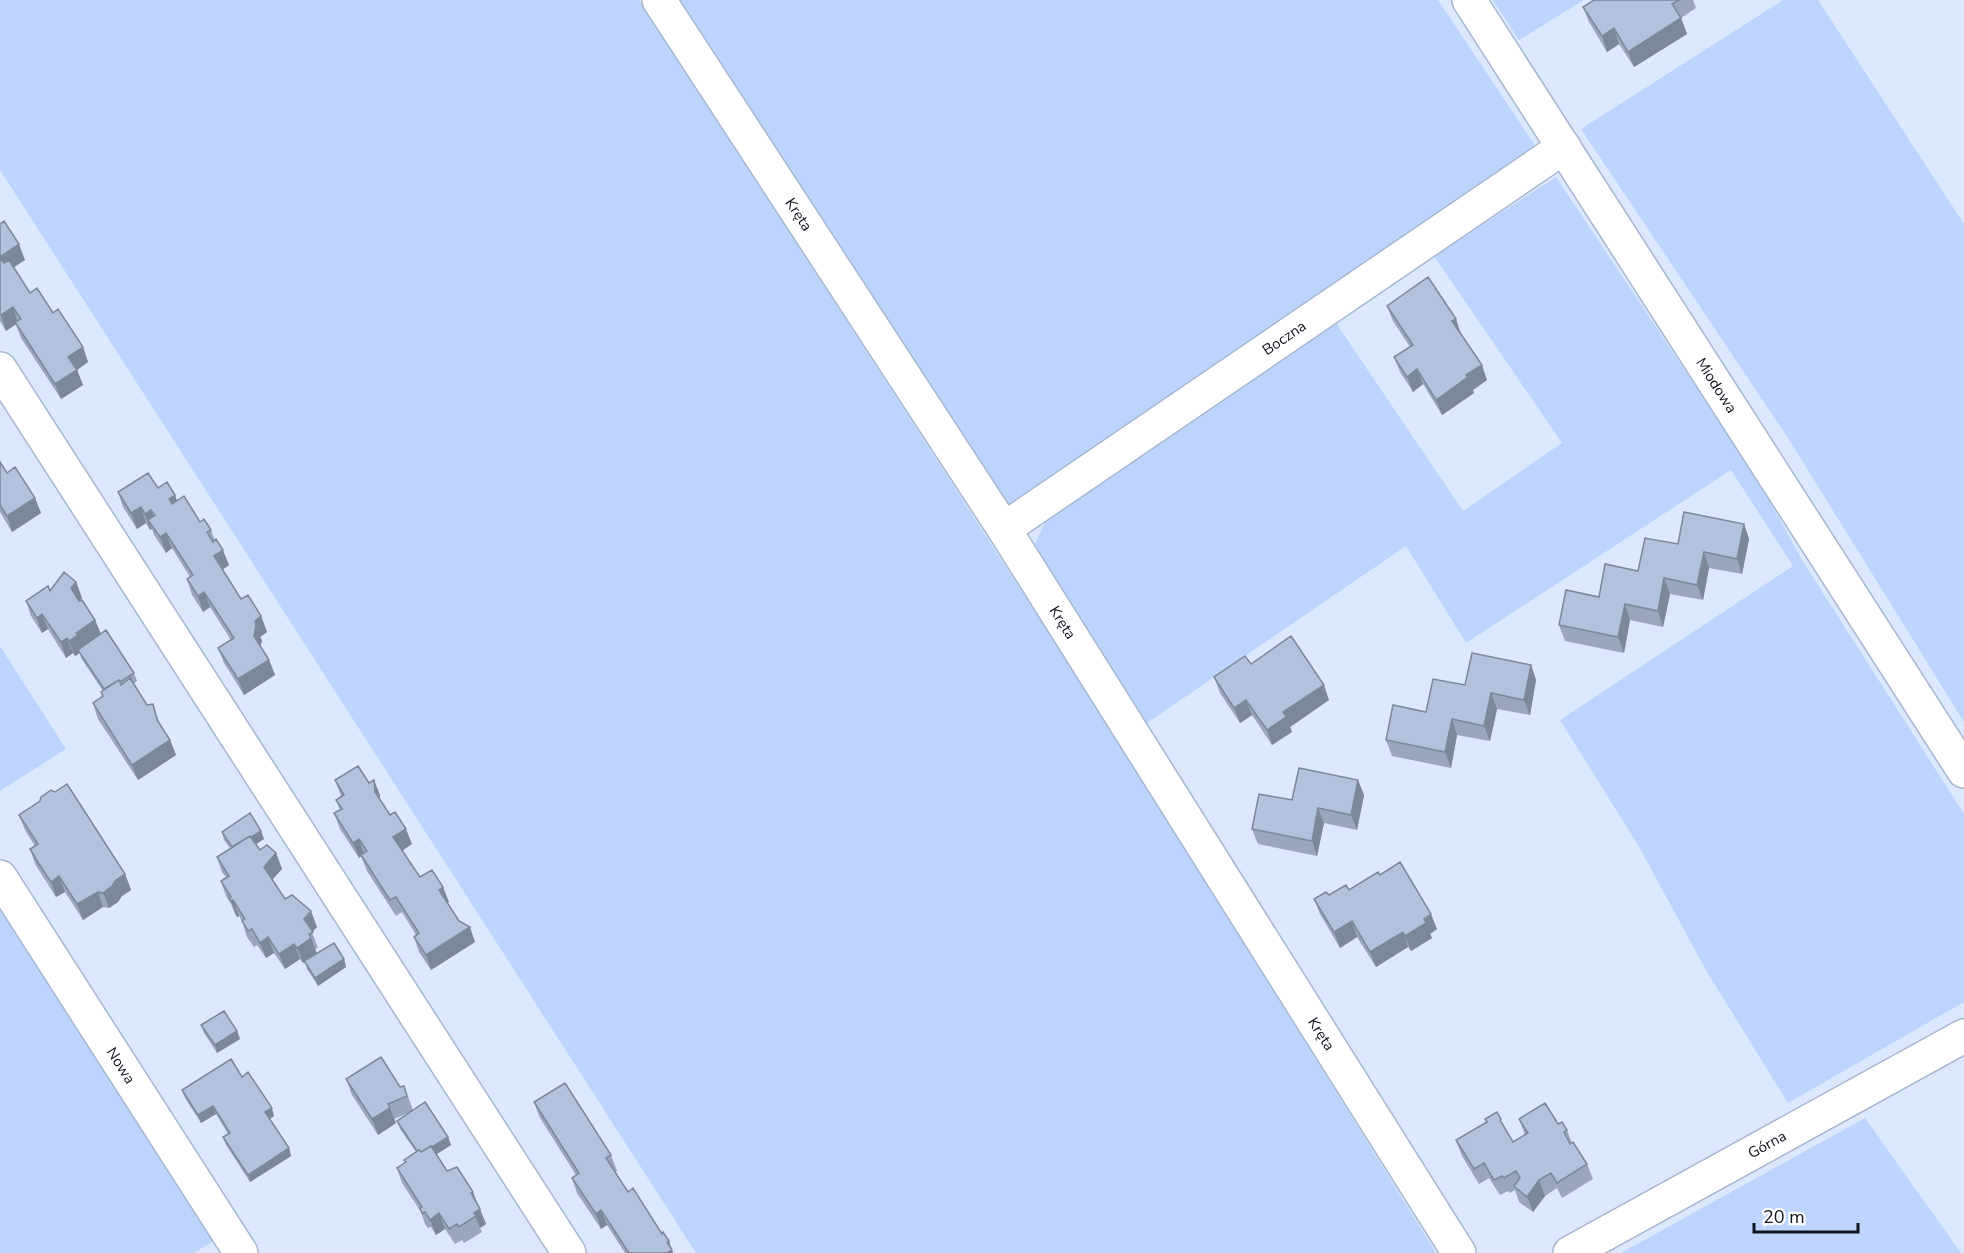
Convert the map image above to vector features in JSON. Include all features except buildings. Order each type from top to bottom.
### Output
[{"type":"street","name":"Kręta","points":[[659,0],[1004,529],[1459,1253]]},
{"type":"street","name":"Miodowa","points":[[1469,0],[1964,771]]},
{"type":"street","name":"Boczna","points":[[1004,529],[1564,147]]},
{"type":"street","points":[[0,369],[569,1253]]},
{"type":"street","name":"Nowa","points":[[0,877],[241,1253]]},
{"type":"street","name":"Górna","points":[[1570,1253],[1964,1036]]},
{"type":"shaded area","points":[[0,0],[639,0],[1119,742],[1436,1253],[696,1253],[0,170]]},
{"type":"shaded area","points":[[668,0],[1438,0],[1538,150],[1005,508]]},
{"type":"shaded area","points":[[1493,0],[1584,0],[1519,40]]},
{"type":"shaded area","points":[[1783,0],[1818,0],[1964,224],[1964,722],[1788,438],[1581,129]]},
{"type":"shaded area","points":[[1556,177],[1760,483],[1802,560],[1964,814],[1964,1002],[1788,1103],[1707,972],[1638,845],[1560,720],[1793,566],[1731,470],[1466,643],[1406,546],[1147,723],[1034,546],[1045,522],[1336,323],[1463,511],[1562,443],[1434,256]]},
{"type":"shaded area","points":[[0,646],[66,749],[0,791]]},
{"type":"shaded area","points":[[0,898],[218,1238],[194,1253],[0,1253]]},
{"type":"shaded area","points":[[1865,1118],[1961,1253],[1621,1253]]}]
